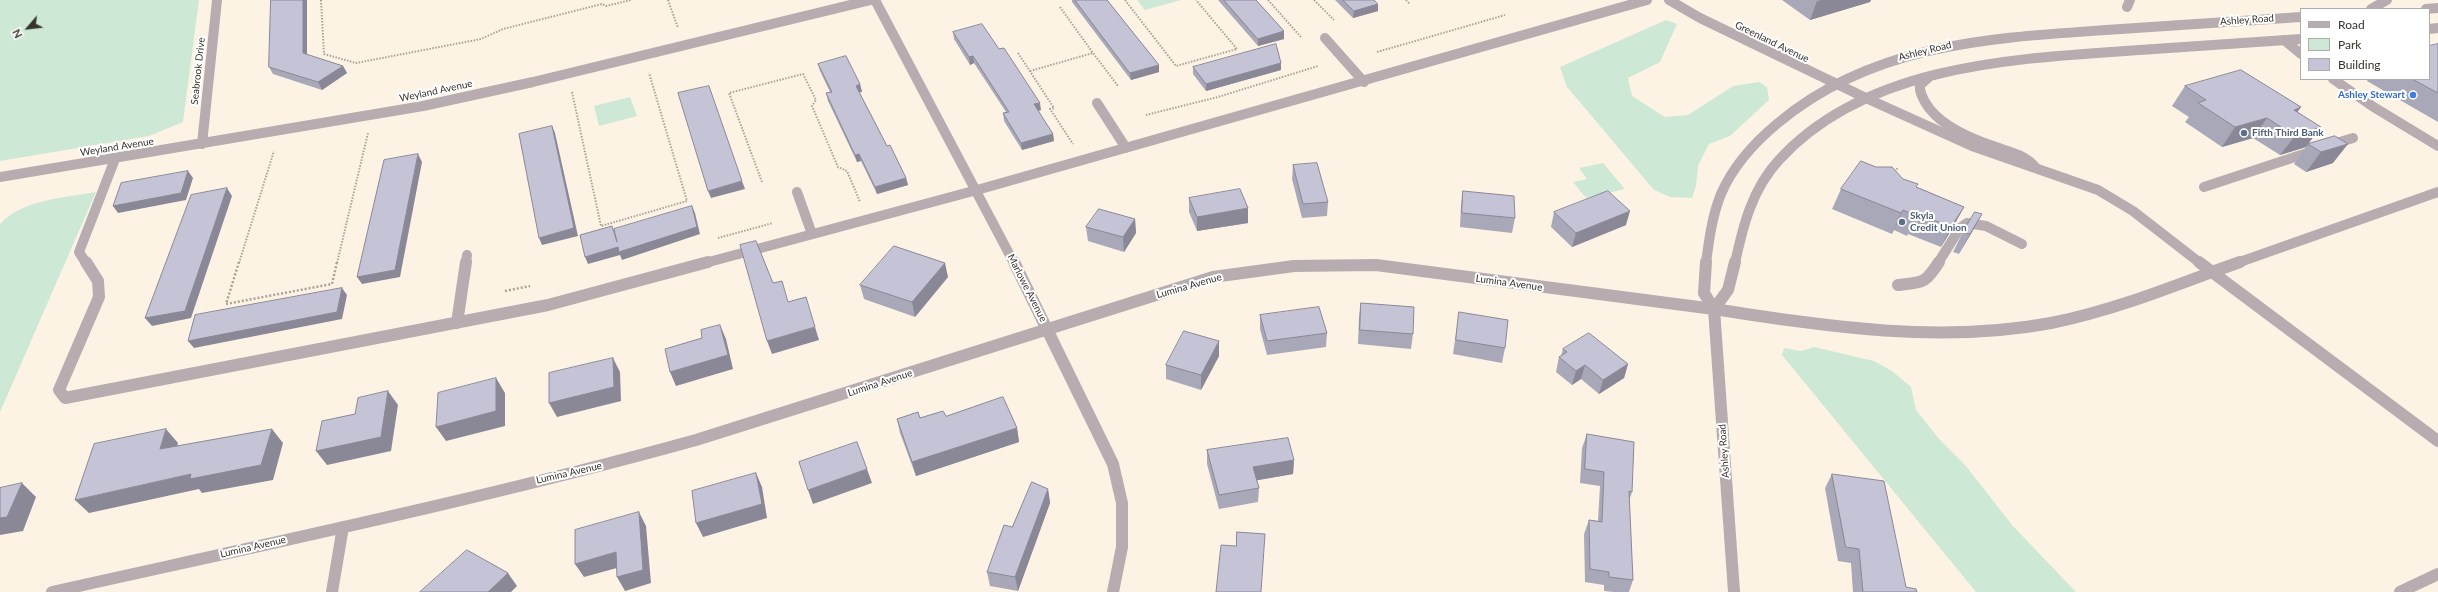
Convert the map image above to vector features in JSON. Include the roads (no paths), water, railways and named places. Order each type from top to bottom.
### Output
[{"type":"street","name":"Seabrook Drive","points":[[202,144],[217,0]]},
{"type":"street","name":"Weyland Avenue","points":[[0,178],[438,102],[541,80],[871,0]]},
{"type":"street","name":"Marlowe Avenue","points":[[875,0],[976,190],[1048,330],[1113,464],[1122,503],[1122,547],[1113,592]]},
{"type":"street","points":[[115,159],[79,252],[98,281],[99,297],[59,390],[65,398],[548,305],[976,190],[1364,82],[1646,0]]},
{"type":"street","name":"Greenland Avenue","points":[[1669,0],[1700,18],[1834,84],[1972,146],[2082,183],[2116,200],[2438,441]]},
{"type":"street","points":[[2372,8],[2387,0]]},
{"type":"street","name":"Ashley Road","points":[[1734,592],[1714,309],[1704,294],[1708,244],[1715,209],[1729,178],[1755,144],[1780,120],[1820,91],[1901,57],[1987,38],[2300,17]]},
{"type":"street","points":[[1325,38],[1364,82]]},
{"type":"street","points":[[1714,309],[1722,302],[1728,290],[1748,213],[1757,192],[1771,170],[1787,151],[1814,128],[1868,99],[1932,75],[1962,67],[2023,58],[2300,38]]},
{"type":"street","points":[[2284,40],[2300,53]]},
{"type":"street","points":[[1932,75],[1921,83],[1919,89],[1923,101],[1934,113],[1965,134],[2027,158],[2036,168]]},
{"type":"street","points":[[2334,80],[2372,106],[2438,146]]},
{"type":"street","points":[[1097,103],[1126,148]]},
{"type":"street","points":[[2204,187],[2353,138]]},
{"type":"street","points":[[797,192],[812,234]]},
{"type":"street","name":"Lumina Avenue","points":[[52,592],[343,527],[612,462],[696,440],[1213,278],[1285,265],[1338,262],[1376,265],[1714,309],[1792,322],[1887,332],[1927,333],[1989,330],[2066,320],[2146,297],[2438,192]]},
{"type":"street","points":[[1898,285],[1922,282],[1929,278],[1960,228],[1967,223],[1986,226],[2022,244]]},
{"type":"street","points":[[457,323],[466,255]]},
{"type":"street","points":[[332,592],[343,527]]},
{"type":"street","points":[[2400,592],[2438,574]]},
{"type":"place","name":"Ashley Stewart","points":[[2413,95]]},
{"type":"place","name":"Fifth Third Bank","points":[[2244,133]]},
{"type":"place","name":"Skyla Credit Union","points":[[1902,222]]}]
